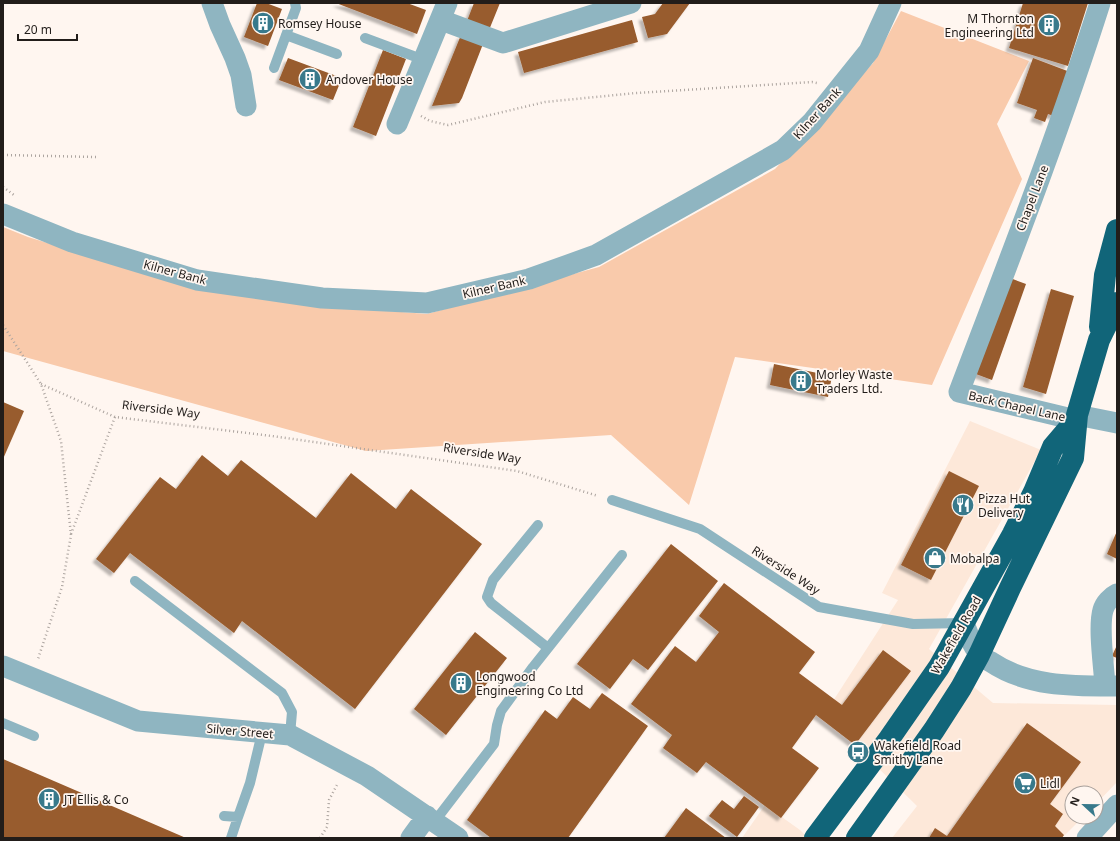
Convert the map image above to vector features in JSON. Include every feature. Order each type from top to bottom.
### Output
[{"type":"highway","name":"Wakefield Road","points":[[1099,340],[1105,274],[1117,230]]},
{"type":"highway","name":"Wakefield Road","points":[[857,838],[934,730],[961,688],[979,655],[1073,458],[1077,417],[1099,340],[1117,303]]},
{"type":"highway","name":"Wakefield Road","points":[[815,838],[893,732],[939,666],[1013,534],[1034,492],[1053,447],[1077,417]]},
{"type":"street","points":[[212,3],[220,25],[236,58],[241,75],[246,106]]},
{"type":"street","points":[[398,124],[444,11],[503,43],[631,3]]},
{"type":"street","name":"Kilner Bank","points":[[3,214],[72,242],[197,280],[322,298],[427,303],[529,280],[596,254],[783,150],[812,122],[869,51],[891,3]]},
{"type":"street","name":"Chapel Lane","points":[[959,392],[1043,172],[1079,70],[1100,3]]},
{"type":"street","name":"Back Chapel Lane","points":[[959,392],[1077,417],[1117,423]]},
{"type":"street","points":[[964,623],[970,641],[979,655],[1002,669],[1025,678],[1044,682],[1111,686],[1102,631],[1103,610],[1110,598],[1117,594]]},
{"type":"street","name":"Silver Street","points":[[3,666],[138,721],[290,735],[367,776],[458,838]]},
{"type":"street","points":[[1087,838],[1117,805]]},
{"type":"street","points":[[411,838],[431,819]]},
{"type":"lane","points":[[274,68],[296,8],[295,3]]},
{"type":"lane","points":[[286,35],[337,54]]},
{"type":"lane","points":[[365,38],[424,60]]},
{"type":"lane","name":"Riverside Way","points":[[612,500],[700,529],[819,607],[913,624],[964,623]]},
{"type":"lane","points":[[538,525],[493,580],[487,597],[491,602],[548,648]]},
{"type":"lane","points":[[431,819],[494,744],[501,711],[548,648],[622,555]]},
{"type":"lane","points":[[135,581],[282,693],[292,712],[290,735]]},
{"type":"lane","points":[[3,723],[34,736]]},
{"type":"lane","points":[[231,838],[250,783],[262,733]]},
{"type":"lane","points":[[224,816],[238,817]]},
{"type":"path","points":[[398,124],[419,115],[448,125],[544,102],[636,93],[812,82],[842,86]]},
{"type":"path","points":[[3,155],[96,157]]},
{"type":"path","points":[[4,327],[41,384],[61,441],[71,535]]},
{"type":"path","name":"Riverside Way","points":[[41,384],[115,417],[272,436],[517,471],[612,500]]},
{"type":"path","points":[[32,678],[62,587],[71,535],[115,417]]},
{"type":"path","points":[[320,838],[327,827],[328,800],[347,765]]},
{"type":"shaded area","points":[[901,11],[1029,61],[997,124],[1022,179],[932,385],[735,357],[689,505],[611,435],[366,451],[3,351],[3,227],[28,237],[195,288],[313,305],[427,314],[599,267],[775,169],[873,63]]},
{"type":"shaded area","points":[[970,421],[1041,450],[929,649],[993,703],[1117,705],[1117,782],[1104,796],[1104,785],[1064,785],[1064,825],[1075,825],[1062,838],[892,838],[917,806],[824,715],[898,600],[882,593]]},
{"type":"shaded area","points":[[765,805],[800,830],[808,838],[742,838]]},
{"type":"building","name":"Romsey House","points":[[257,3],[266,3],[282,9],[268,46],[244,37]]},
{"type":"building","points":[[336,3],[407,3],[426,10],[417,34]]},
{"type":"building","points":[[474,3],[500,3],[489,30],[467,21]]},
{"type":"building","points":[[663,3],[690,3],[667,34],[648,38],[642,17],[655,14]]},
{"type":"building","name":"M Thornton Engineering Ltd","points":[[1023,3],[1088,3],[1068,66],[1009,48]]},
{"type":"building","points":[[632,20],[638,42],[524,73],[518,52]]},
{"type":"building","points":[[461,35],[483,44],[462,98],[459,103],[432,106]]},
{"type":"building","points":[[383,50],[406,59],[376,136],[353,127]]},
{"type":"building","name":"Andover House","points":[[288,58],[342,78],[333,100],[279,80]]},
{"type":"building","points":[[1033,58],[1070,72],[1054,116],[1048,114],[1045,122],[1034,118],[1037,110],[1017,103]]},
{"type":"building","points":[[1010,278],[1026,284],[992,380],[976,374]]},
{"type":"building","points":[[1051,289],[1074,296],[1046,394],[1023,387]]},
{"type":"building","name":"Morley Waste Traders Ltd.","points":[[774,364],[832,376],[828,397],[770,385]]},
{"type":"building","points":[[3,402],[24,411],[3,459]]},
{"type":"building","points":[[202,455],[228,476],[241,460],[316,518],[351,473],[396,509],[411,489],[482,544],[355,709],[242,621],[234,633],[130,553],[114,573],[96,559],[160,477],[176,489]]},
{"type":"building","points":[[949,471],[979,486],[931,580],[901,565]]},
{"type":"building","points":[[1117,531],[1117,559],[1107,554]]},
{"type":"building","points":[[671,544],[718,581],[648,670],[633,659],[610,689],[577,664]]},
{"type":"building","points":[[724,583],[815,652],[799,673],[842,705],[883,650],[911,671],[855,745],[816,715],[792,748],[819,768],[781,818],[706,762],[697,773],[663,748],[672,735],[631,704],[675,646],[696,662],[719,632],[699,616]]},
{"type":"building","name":"Longwood Engineering Co Ltd","points":[[475,632],[507,658],[446,735],[414,709]]},
{"type":"building","points":[[1117,645],[1117,658],[1112,656]]},
{"type":"building","points":[[602,693],[648,726],[568,838],[491,838],[467,820],[545,710],[557,719],[573,697],[590,709]]},
{"type":"building","name":"Lidl","points":[[1027,723],[1081,762],[1050,804],[1063,814],[1055,826],[1064,835],[1062,838],[929,838],[935,828],[947,836]]},
{"type":"building","name":"JT Ellis & Co","points":[[3,759],[186,838],[3,838]]},
{"type":"building","points":[[744,796],[759,807],[737,837],[709,816],[722,800],[734,809]]},
{"type":"building","points":[[686,808],[726,838],[664,838]]},
{"type":"place","name":"Romsey House","points":[[263,23]]},
{"type":"place","name":"M Thornton Engineering Ltd","points":[[1049,25]]},
{"type":"place","name":"Andover House","points":[[310,79]]},
{"type":"place","name":"Morley Waste Traders Ltd.","points":[[801,381]]},
{"type":"place","name":"Pizza Hut Delivery","points":[[963,505]]},
{"type":"place","name":"Mobalpa","points":[[935,558]]},
{"type":"place","name":"Longwood Engineering Co Ltd","points":[[461,683]]},
{"type":"place","name":"Wakefield Road Smithy Lane","points":[[858,752]]},
{"type":"place","name":"Lidl","points":[[1025,783]]},
{"type":"place","name":"JT Ellis & Co","points":[[49,799]]}]
